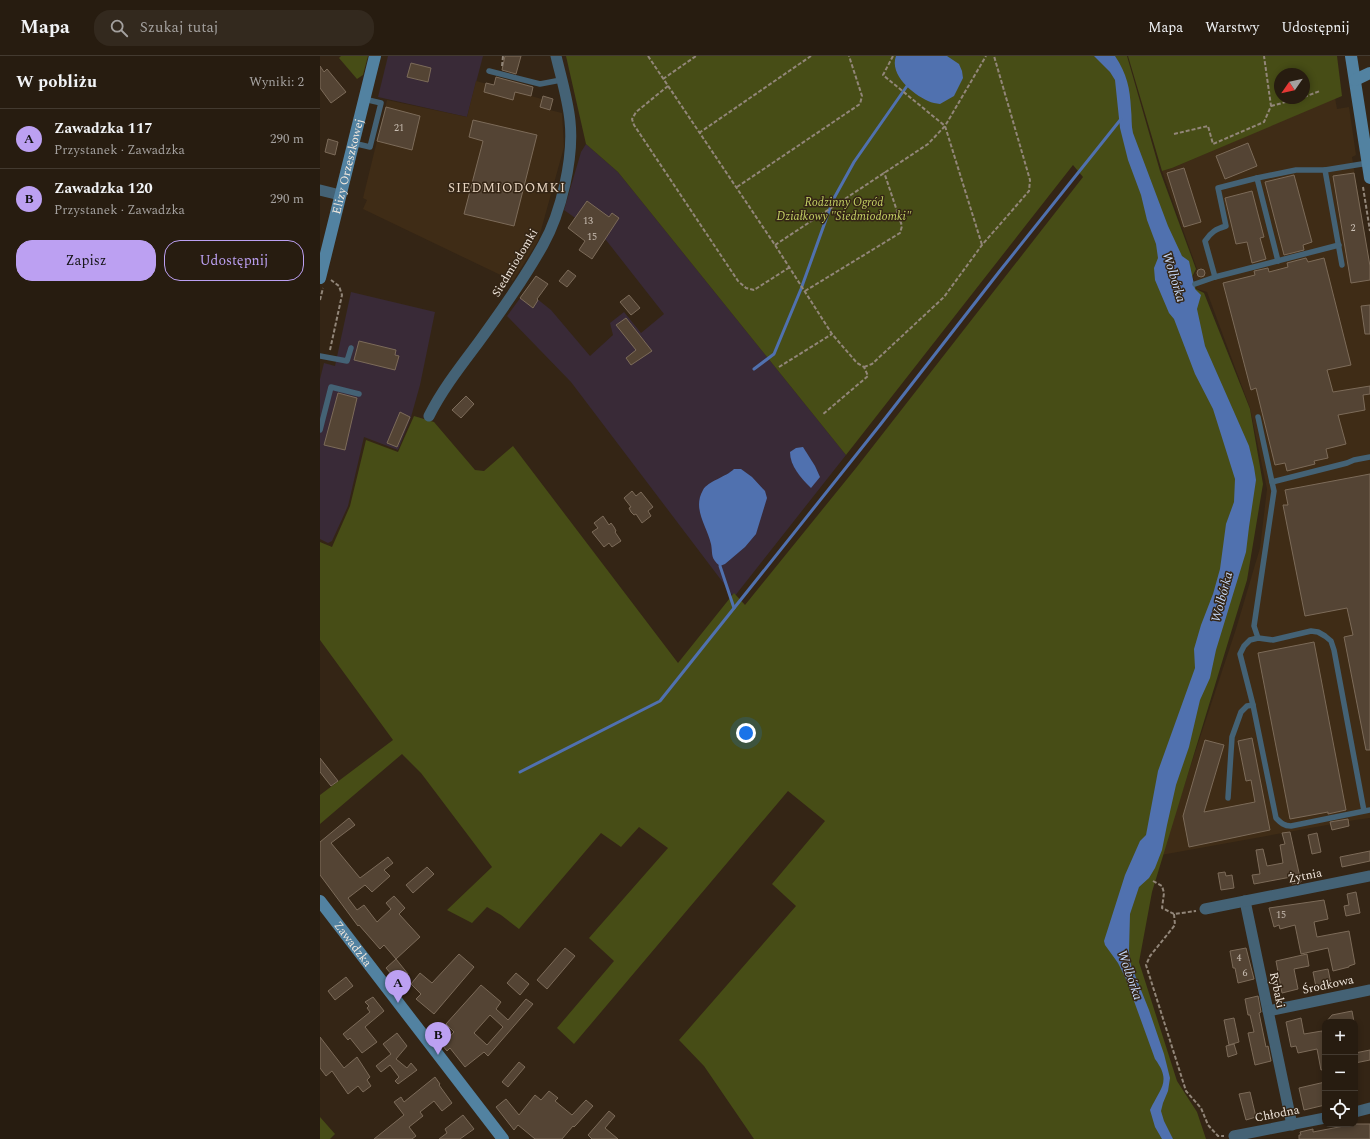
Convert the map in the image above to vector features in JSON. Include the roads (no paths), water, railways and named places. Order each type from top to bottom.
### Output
[{"type":"street","name":"Elizy Orzeszkowej","points":[[320,276],[375,56]]},
{"type":"street","name":"Siedmiodomki","points":[[428,416],[439,396],[502,310],[544,244],[556,214],[565,183],[571,146],[570,121],[556,56]]},
{"type":"street","points":[[1351,56],[1370,178]]},
{"type":"street","points":[[1355,80],[1370,74]]},
{"type":"street","points":[[320,190],[340,195]]},
{"type":"street","name":"Żytnia","points":[[1245,901],[1370,876]]},
{"type":"street","name":"Zawadzka","points":[[320,901],[503,1139]]},
{"type":"street","points":[[1205,909],[1245,901]]},
{"type":"street","name":"Rybaki","points":[[1245,901],[1292,1124]]},
{"type":"street","name":"Środkowa","points":[[1268,1011],[1370,990]]},
{"type":"street","points":[[1358,1111],[1370,1108]]},
{"type":"street","name":"Chłodna","points":[[1234,1136],[1322,1119]]},
{"type":"lane","points":[[489,71],[540,84],[562,80]]},
{"type":"lane","points":[[353,142],[370,147],[380,102],[364,99]]},
{"type":"lane","points":[[1215,277],[1205,241],[1210,233],[1218,228],[1226,226],[1218,188],[1296,170],[1325,170],[1368,163]]},
{"type":"lane","points":[[1325,170],[1342,265]]},
{"type":"lane","points":[[1257,178],[1278,261]]},
{"type":"lane","points":[[1195,284],[1215,277],[1339,245]]},
{"type":"lane","points":[[321,356],[347,361],[351,348]]},
{"type":"lane","points":[[320,428],[330,387],[359,394]]},
{"type":"lane","points":[[1258,417],[1274,491],[1254,626],[1258,638]]},
{"type":"lane","points":[[1272,482],[1370,457]]},
{"type":"lane","points":[[1311,632],[1318,632],[1331,641],[1367,810],[1291,826],[1286,826],[1281,823],[1276,818],[1253,705],[1240,654],[1244,646],[1250,640],[1258,638],[1273,640],[1311,632]]},
{"type":"lane","points":[[1228,798],[1232,736],[1241,712],[1247,706],[1253,705]]},
{"type":"water","points":[[896,56],[947,56],[959,64],[963,78],[954,96],[940,104],[931,102],[909,89],[899,77],[895,63]]},
{"type":"water","name":"Wolbórka","points":[[1094,56],[1115,56],[1125,75],[1130,94],[1133,133],[1168,226],[1182,256],[1189,261],[1195,289],[1201,295],[1197,309],[1205,346],[1249,446],[1256,480],[1246,552],[1216,650],[1210,678],[1200,700],[1189,747],[1176,785],[1162,850],[1155,868],[1149,878],[1139,887],[1130,914],[1129,951],[1131,965],[1149,1010],[1164,1054],[1170,1078],[1168,1091],[1161,1111],[1173,1139],[1162,1139],[1155,1127],[1150,1110],[1163,1085],[1163,1074],[1155,1059],[1126,979],[1104,941],[1125,875],[1140,841],[1146,835],[1158,771],[1195,668],[1194,649],[1220,569],[1226,524],[1234,502],[1235,479],[1213,409],[1195,374],[1174,319],[1169,313],[1155,280],[1154,268],[1158,258],[1156,244],[1147,220],[1141,195],[1128,160],[1120,128],[1115,80],[1110,72]]},
{"type":"water","points":[[803,447],[820,477],[811,488],[797,472],[790,457],[790,452],[796,448]]},
{"type":"water","points":[[734,469],[741,469],[752,477],[765,491],[767,498],[756,534],[745,547],[725,564],[720,566],[713,558],[709,537],[701,517],[699,504],[700,497],[705,487]]},
{"type":"waterway","points":[[754,369],[774,354],[801,289],[833,200],[854,162],[907,86]]},
{"type":"waterway","points":[[520,772],[660,701],[1121,119]]},
{"type":"waterway","points":[[720,566],[734,608]]},
{"type":"place","name":"Zawadzka 117","points":[[398,1003]]},
{"type":"place","name":"Zawadzka 120","points":[[438,1055]]},
{"type":"district","name":"SIEDMIODOMKI","points":[[507,188]]},
{"type":"park label","name":"Rodzinny Ogród Działkowy \"Siedmiodomki\"","points":[[844,209]]}]
